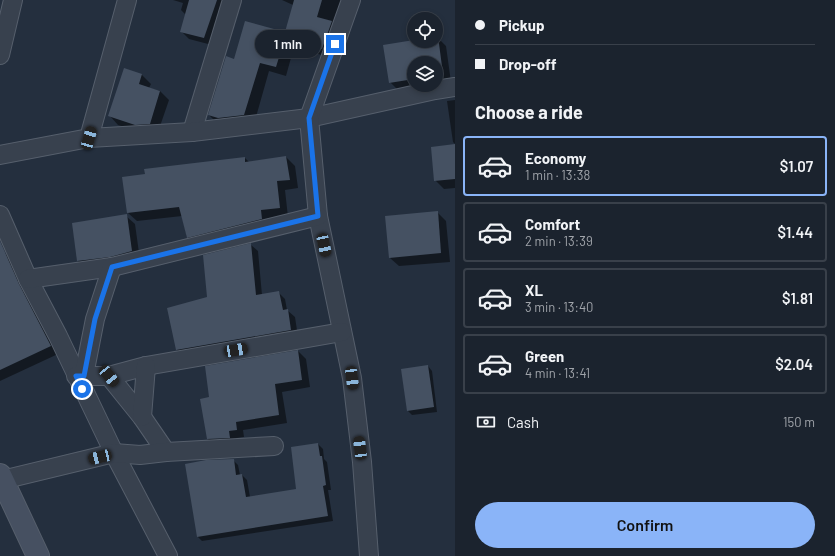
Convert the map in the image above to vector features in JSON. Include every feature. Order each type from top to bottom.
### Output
[{"type":"street","points":[[0,55],[13,0]]},
{"type":"street","points":[[89,138],[127,0]]},
{"type":"street","points":[[192,132],[232,0]]},
{"type":"street","points":[[351,0],[309,118],[318,216],[352,378],[362,462],[369,556]]},
{"type":"street","points":[[0,155],[89,138],[192,132],[309,118],[435,90],[455,87]]},
{"type":"street","points":[[0,215],[28,279],[80,376],[114,453],[168,556]]},
{"type":"street","points":[[28,279],[112,267],[318,216]]},
{"type":"street","points":[[80,376],[95,319],[112,267]]},
{"type":"street","points":[[80,376],[109,376],[146,366],[342,332]]},
{"type":"street","points":[[142,417],[146,366]]},
{"type":"street","points":[[109,376],[142,417],[166,452]]},
{"type":"street","points":[[38,556],[1,478],[114,453],[140,455],[166,452],[274,446]]},
{"type":"building","points":[[189,0],[217,0],[204,38],[180,32]]},
{"type":"building","points":[[294,0],[322,0],[317,17],[332,21],[322,49],[285,38],[276,67],[260,63],[244,115],[218,118],[208,115],[226,56],[234,59],[245,21],[285,32]]},
{"type":"building","points":[[407,41],[407,48],[440,48],[441,56],[407,56],[407,80],[389,83],[383,45]]},
{"type":"building","points":[[124,68],[142,74],[139,84],[160,91],[150,124],[135,125],[108,116]]},
{"type":"building","points":[[455,144],[455,179],[434,181],[431,147]]},
{"type":"building","points":[[286,156],[290,180],[277,181],[280,208],[261,210],[262,219],[187,238],[179,207],[127,213],[122,177],[145,174],[144,169],[245,157],[245,162]]},
{"type":"building","points":[[438,211],[441,253],[389,258],[385,216]]},
{"type":"building","points":[[127,214],[132,251],[110,257],[77,261],[72,223]]},
{"type":"building","points":[[0,241],[19,284],[51,346],[0,370]]},
{"type":"building","points":[[251,243],[256,295],[279,291],[283,310],[288,309],[291,330],[176,350],[167,308],[207,297],[203,255]]},
{"type":"building","points":[[298,350],[302,380],[275,384],[279,415],[236,422],[237,430],[229,431],[230,438],[207,439],[200,399],[209,397],[205,366]]},
{"type":"building","points":[[428,365],[434,407],[407,411],[401,369]]},
{"type":"building","points":[[318,443],[320,456],[322,456],[326,485],[323,486],[328,516],[197,537],[185,464],[206,460],[234,459],[236,475],[242,474],[246,497],[296,489],[291,447]]},
{"type":"route","points":[[82,389],[76,376],[84,376],[95,319],[112,267],[318,216],[309,118],[335,44]]}]
